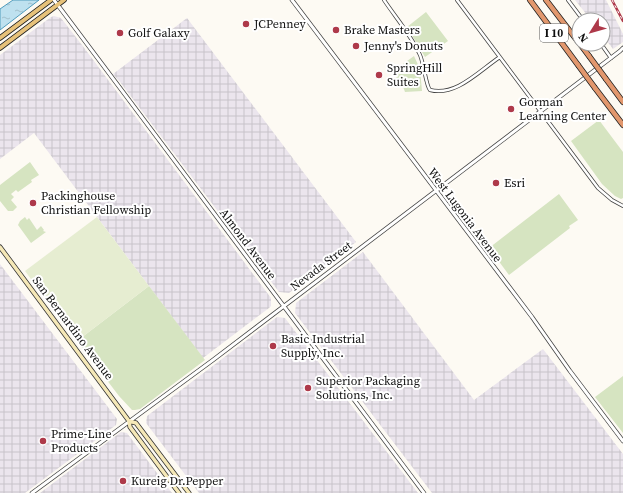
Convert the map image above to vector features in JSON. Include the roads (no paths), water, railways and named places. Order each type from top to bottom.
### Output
[{"type":"highway","name":"I 10","points":[[530,0],[623,125]]},
{"type":"highway","name":"I 10","points":[[546,0],[571,33]]},
{"type":"highway","name":"I 10","points":[[586,52],[623,102]]},
{"type":"main road","points":[[0,38],[51,0]]},
{"type":"main road","points":[[0,48],[64,0]]},
{"type":"main road","name":"San Bernardino Avenue","points":[[0,247],[129,421],[130,428],[180,493]]},
{"type":"main road","name":"San Bernardino Avenue","points":[[129,421],[136,423],[188,493]]},
{"type":"street","name":"Almond Avenue","points":[[54,0],[424,493]]},
{"type":"street","name":"West Lugonia Avenue","points":[[292,0],[532,317],[570,371],[623,441]]},
{"type":"street","points":[[384,0],[420,54],[429,89],[434,91],[446,90],[458,86],[500,57]]},
{"type":"street","points":[[457,0],[598,188],[612,200],[623,206]]},
{"type":"street","points":[[568,0],[577,12]]},
{"type":"street","name":"Nevada Street","points":[[32,493],[622,50]]},
{"type":"street","points":[[607,52],[611,58]]},
{"type":"water","points":[[13,0],[39,0],[0,30],[0,9]]},
{"type":"railway","points":[[612,0],[623,21]]},
{"type":"place","name":"JCPenney","points":[[246,24]]},
{"type":"place","name":"Brake Masters","points":[[336,30]]},
{"type":"place","name":"Golf Galaxy","points":[[120,33]]},
{"type":"place","name":"Jenny's Donuts","points":[[356,46]]},
{"type":"place","name":"SpringHill Suites","points":[[379,75]]},
{"type":"place","name":"Gorman Learning Center","points":[[511,109]]},
{"type":"place","name":"Esri","points":[[496,183]]},
{"type":"place","name":"Packinghouse Christian Fellowship","points":[[33,203]]},
{"type":"place","name":"Basic Industrial Supply, Inc.","points":[[273,346]]},
{"type":"place","name":"Superior Packaging Solutions, Inc.","points":[[308,388]]},
{"type":"place","name":"Prime-Line Products","points":[[43,441]]},
{"type":"place","name":"Kureig Dr.Pepper","points":[[123,481]]}]
